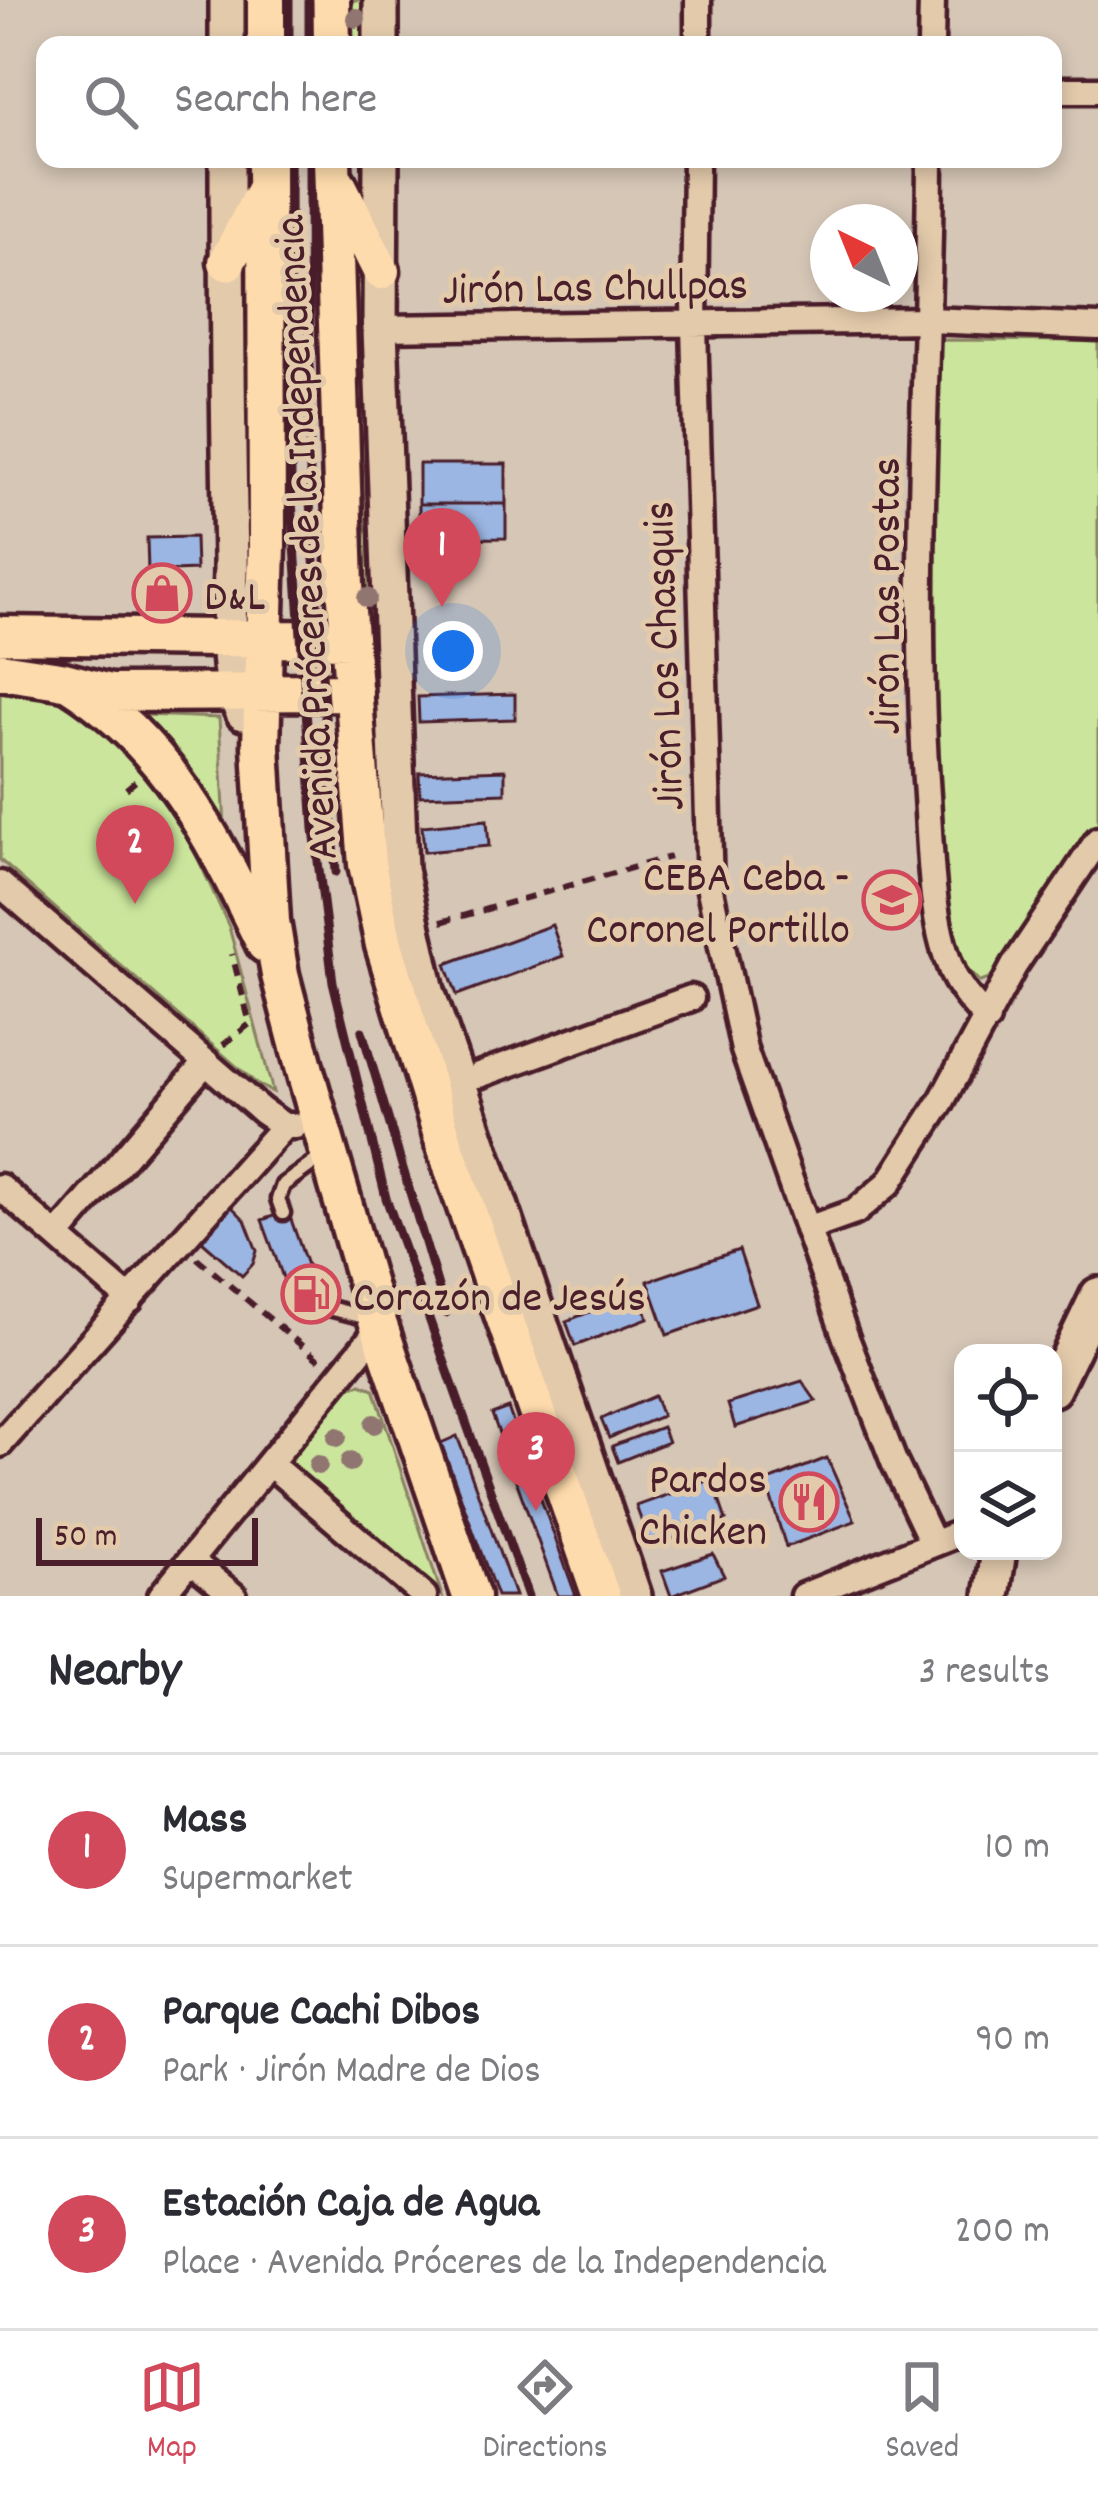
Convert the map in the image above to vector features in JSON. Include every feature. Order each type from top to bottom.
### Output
[{"type":"main road","points":[[226,0],[226,36]]},
{"type":"main road","points":[[266,0],[266,36]]},
{"type":"main road","points":[[332,0],[332,36]]},
{"type":"main road","points":[[381,0],[381,36]]},
{"type":"main road","name":"Avenida Próceres de la Independencia","points":[[226,168],[226,262],[249,694],[261,746],[268,881],[280,975],[379,1323],[469,1595]]},
{"type":"main road","name":"Avenida Próceres de la Independencia","points":[[332,168],[349,640],[367,864],[384,945],[447,1152],[601,1596]]},
{"type":"main road","points":[[333,168],[381,271]]},
{"type":"main road","name":"Avenida Próceres de la Independencia","points":[[381,168],[380,328],[400,870],[427,991],[634,1596]]},
{"type":"main road","points":[[226,262],[266,174]]},
{"type":"main road","name":"Avenida Próceres de la Independencia","points":[[248,641],[266,174]]},
{"type":"main road","points":[[0,635],[390,642]]},
{"type":"main road","points":[[0,671],[110,693],[393,692]]},
{"type":"main road","points":[[70,682],[122,718],[173,778],[207,830],[280,975]]},
{"type":"main road","points":[[1062,1370],[1098,1295]]},
{"type":"main road","points":[[992,1596],[998,1560]]},
{"type":"street","points":[[698,0],[698,36]]},
{"type":"street","points":[[931,36],[932,0]]},
{"type":"street","points":[[1062,90],[1098,90]]},
{"type":"street","name":"Jirón Los Chasquis","points":[[696,168],[694,326],[710,890],[744,1050],[894,1462],[933,1544]]},
{"type":"street","name":"Jirón Las Postas","points":[[930,168],[922,597],[924,760],[932,868],[944,944],[954,976],[986,1019]]},
{"type":"street","name":"Jirón Las Chullpas","points":[[380,328],[929,320],[1098,327]]},
{"type":"street","points":[[807,1229],[855,1212],[889,1183],[941,1102],[1014,966],[1098,840]]},
{"type":"street","points":[[0,884],[284,1126],[325,1138]]},
{"type":"street","points":[[479,1076],[691,998]]},
{"type":"street","points":[[57,1236],[206,1062]]},
{"type":"street","points":[[0,1444],[284,1126]]},
{"type":"street","points":[[0,1187],[130,1300]]},
{"type":"street","points":[[160,1596],[341,1379],[379,1323]]},
{"type":"street","points":[[271,1465],[424,1596]]},
{"type":"street","points":[[803,1596],[954,1536]]},
{"type":"street","points":[[190,1560],[234,1596]]},
{"type":"lane","points":[[283,1213],[278,1199],[283,1185],[325,1138]]},
{"type":"lane","points":[[309,1286],[321,1306],[379,1323]]},
{"type":"path","points":[[432,925],[670,857]]},
{"type":"path","points":[[179,1244],[341,1379]]},
{"type":"green space","points":[[344,0],[369,0],[369,36],[344,36]]},
{"type":"green space","points":[[357,276],[368,306],[376,592],[362,618],[348,293]]},
{"type":"green space","points":[[936,340],[1098,341],[1098,823],[998,976],[980,982],[963,965],[955,935],[936,807]]},
{"type":"green space","points":[[0,686],[55,694],[126,741],[189,839],[229,927],[273,1092],[258,1085],[0,860]]},
{"type":"green space","points":[[142,715],[219,718],[226,845],[167,747]]},
{"type":"green space","points":[[361,1384],[374,1389],[442,1596],[283,1464],[348,1388]]},
{"type":"building","points":[[419,464],[506,464],[506,504],[419,504]]},
{"type":"building","points":[[419,504],[506,504],[506,538],[419,539]]},
{"type":"building","points":[[195,537],[196,570],[148,572],[147,538]]},
{"type":"building","points":[[515,694],[515,719],[419,722],[418,697]]},
{"type":"building","points":[[505,770],[505,793],[420,796],[419,773]]},
{"type":"building","points":[[487,820],[489,846],[424,852],[422,826]]},
{"type":"building","points":[[552,925],[563,956],[457,995],[446,964]]},
{"type":"building","points":[[231,1206],[245,1220],[257,1251],[242,1276],[202,1241]]},
{"type":"building","points":[[288,1211],[314,1285],[289,1294],[262,1220]]},
{"type":"building","points":[[739,1250],[757,1304],[667,1335],[648,1281]]},
{"type":"building","points":[[639,1293],[648,1318],[575,1346],[566,1321]]},
{"type":"building","points":[[802,1381],[816,1401],[735,1427],[728,1404]]},
{"type":"building","points":[[654,1396],[662,1416],[609,1438],[601,1419]]},
{"type":"building","points":[[508,1408],[576,1596],[558,1596],[492,1414]]},
{"type":"building","points":[[662,1427],[668,1442],[618,1462],[612,1446]]},
{"type":"building","points":[[457,1436],[515,1596],[497,1596],[441,1443]]},
{"type":"building","name":"Pardos Chicken","points":[[827,1458],[855,1521],[786,1547],[766,1482]]},
{"type":"building","points":[[712,1479],[726,1520],[651,1547],[636,1506]]},
{"type":"building","points":[[713,1554],[724,1576],[671,1596],[662,1571]]},
{"type":"railway","points":[[289,0],[289,36]]},
{"type":"railway","points":[[309,0],[309,36]]},
{"type":"railway","points":[[290,168],[291,486],[314,829],[333,982],[386,1198],[528,1596]]},
{"type":"railway","points":[[309,168],[310,502],[336,872]]},
{"type":"railway","points":[[362,1031],[446,1313]]},
{"type":"place","name":"D&L","points":[[162,593]]},
{"type":"place","name":"Mass","points":[[442,607]]},
{"type":"place","name":"CEBA Ceba - Coronel Portillo","points":[[892,900]]},
{"type":"place","name":"Parque Cachi Dibos","points":[[135,904]]},
{"type":"place","name":"Corazón de Jesús","points":[[311,1294]]},
{"type":"place","name":"Pardos Chicken","points":[[809,1502]]},
{"type":"place","name":"Estación Caja de Agua","points":[[536,1511]]}]
